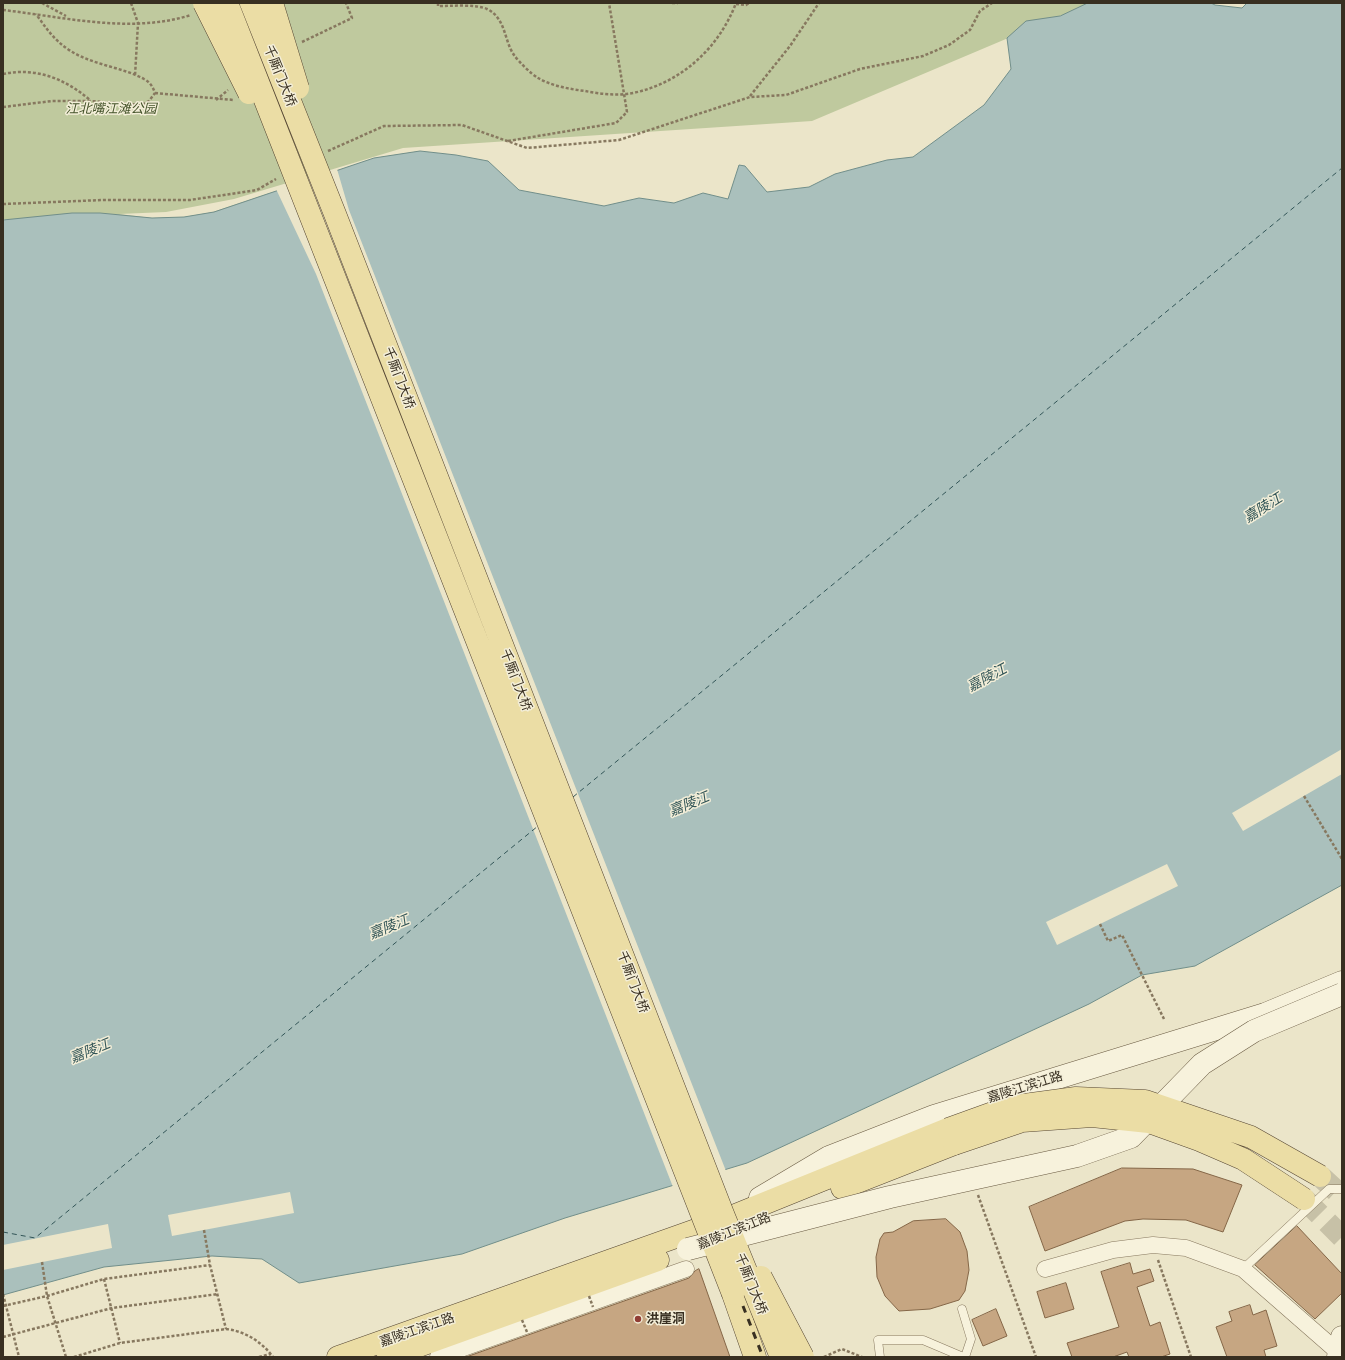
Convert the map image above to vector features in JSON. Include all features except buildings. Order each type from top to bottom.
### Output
[{"type":"main road","name":"千厮门大桥","points":[[227,3],[708,1228],[755,1357]]},
{"type":"main road","name":"千厮门大桥","points":[[251,3],[335,214],[722,1217],[781,1357]]},
{"type":"main road","points":[[272,3],[335,214]]},
{"type":"main road","points":[[199,8],[314,223]]},
{"type":"main road","name":"嘉陵江滨江路","points":[[722,1217],[829,1157],[934,1116],[1043,1081],[1265,1014],[1342,982]]},
{"type":"main road","name":"嘉陵江滨江路","points":[[388,1357],[687,1259],[890,1197],[1077,1156],[1131,1137],[1202,1064],[1254,1031],[1342,994]]},
{"type":"main road","points":[[1176,1042],[1199,1048],[1202,1064]]},
{"type":"main road","name":"嘉陵江滨江路","points":[[338,1357],[722,1217],[948,1129],[1009,1107],[1076,1098],[1145,1100],[1251,1137],[1320,1176]]},
{"type":"main road","name":"嘉陵江滨江路","points":[[687,1259],[954,1144],[1022,1121],[1084,1116],[1149,1122],[1199,1140],[1243,1159],[1304,1199]]},
{"type":"main road","points":[[722,1217],[771,1294],[803,1357]]},
{"type":"street","points":[[1045,1269],[1113,1250],[1153,1244],[1186,1248],[1243,1269],[1340,1349]]},
{"type":"street","points":[[438,1357],[573,1308],[687,1259]]},
{"type":"lane","points":[[1243,1269],[1329,1189],[1342,1189]]},
{"type":"lane","points":[[880,1357],[878,1340],[923,1340],[964,1357],[971,1339],[962,1309]]},
{"type":"path","points":[[42,3],[68,18]]},
{"type":"path","points":[[131,3],[138,23],[135,76]]},
{"type":"path","points":[[438,3],[438,6],[466,6],[487,9],[500,21],[513,55],[537,78],[564,88],[606,94],[633,93],[669,80],[697,62],[716,40],[736,3],[746,5],[749,3]]},
{"type":"path","points":[[508,141],[616,123],[627,112],[609,3]]},
{"type":"path","points":[[672,3],[678,3]]},
{"type":"path","points":[[750,97],[790,46],[819,3]]},
{"type":"path","points":[[323,153],[384,126],[462,125],[527,148],[619,140],[750,97],[786,95],[860,69],[923,56],[949,45],[970,30],[980,11],[992,3]]},
{"type":"path","points":[[3,10],[122,23],[153,23],[199,8]]},
{"type":"path","points":[[3,13],[8,10]]},
{"type":"path","points":[[36,14],[52,37],[70,51],[96,63],[144,79],[152,85],[155,93]]},
{"type":"path","points":[[3,74],[33,72],[56,77],[75,87],[91,101]]},
{"type":"path","points":[[3,107],[52,101],[91,101],[141,104],[149,101],[155,93]]},
{"type":"path","points":[[155,93],[216,100],[238,100]]},
{"type":"path","points":[[3,204],[103,200],[190,200],[257,190],[276,179]]},
{"type":"path","points":[[1304,796],[1342,859]]},
{"type":"path","points":[[1100,924],[1108,941],[1122,935],[1164,1019]]},
{"type":"path","points":[[977,1192],[1036,1357]]},
{"type":"path","points":[[204,1230],[210,1265],[226,1329]]},
{"type":"path","points":[[1153,1244],[1191,1357]]},
{"type":"path","points":[[42,1262],[47,1296],[57,1322],[66,1357]]},
{"type":"path","points":[[4,1306],[47,1296],[104,1279],[210,1265]]},
{"type":"path","points":[[104,1279],[120,1343]]},
{"type":"path","points":[[3,1294],[4,1306],[19,1357]]},
{"type":"path","points":[[3,1337],[112,1308],[218,1294]]},
{"type":"path","points":[[589,1296],[593,1307]]},
{"type":"path","points":[[522,1320],[527,1332]]},
{"type":"path","points":[[74,1357],[120,1343],[226,1329],[233,1330],[258,1341],[273,1357]]},
{"type":"path","points":[[824,1357],[842,1349],[862,1357]]},
{"type":"path","points":[[259,1357],[271,1354]]},
{"type":"green space","name":"江北嘴江滩公园","points":[[3,3],[1091,3],[812,121],[403,148],[234,199],[166,212],[119,214],[152,218],[184,217],[213,212],[374,158],[420,151],[462,255],[3,220],[8,219],[3,219]]},
{"type":"water","name":"嘉陵江","points":[[1088,3],[1211,3],[1215,5],[1242,8],[1247,3],[1342,3],[1342,885],[1195,966],[1142,975],[1089,1004],[747,1163],[565,1218],[462,1254],[299,1283],[262,1259],[212,1256],[104,1267],[3,1295],[3,220],[72,213],[100,213],[152,218],[184,217],[214,212],[374,158],[420,151],[456,155],[488,161],[519,190],[604,206],[639,198],[674,203],[703,193],[728,199],[739,165],[745,166],[767,192],[809,187],[835,174],[887,160],[913,157],[984,105],[1011,69],[1007,38],[1026,21],[1060,16]]},
{"type":"pier","points":[[337,169],[349,210],[726,1171],[673,1187],[316,274],[276,189]]},
{"type":"pier","points":[[1342,749],[1342,774],[1243,831],[1232,813]]},
{"type":"pier","points":[[1167,864],[1178,886],[1057,945],[1046,922]]},
{"type":"pier","points":[[290,1192],[294,1213],[172,1236],[168,1215]]},
{"type":"pier","points":[[108,1224],[112,1248],[3,1270],[3,1245]]},
{"type":"ferry route","points":[[573,797],[1342,168]]},
{"type":"ferry route","points":[[3,1232],[35,1238],[538,826]]},
{"type":"tunnel","points":[[1320,1176],[1342,1196]]},
{"type":"tunnel","points":[[1304,1199],[1342,1237]]},
{"type":"railway","points":[[231,3],[763,1357]]},
{"type":"railway","points":[[242,3],[772,1353]]},
{"type":"place","name":"洪崖洞","points":[[638,1319]]}]
